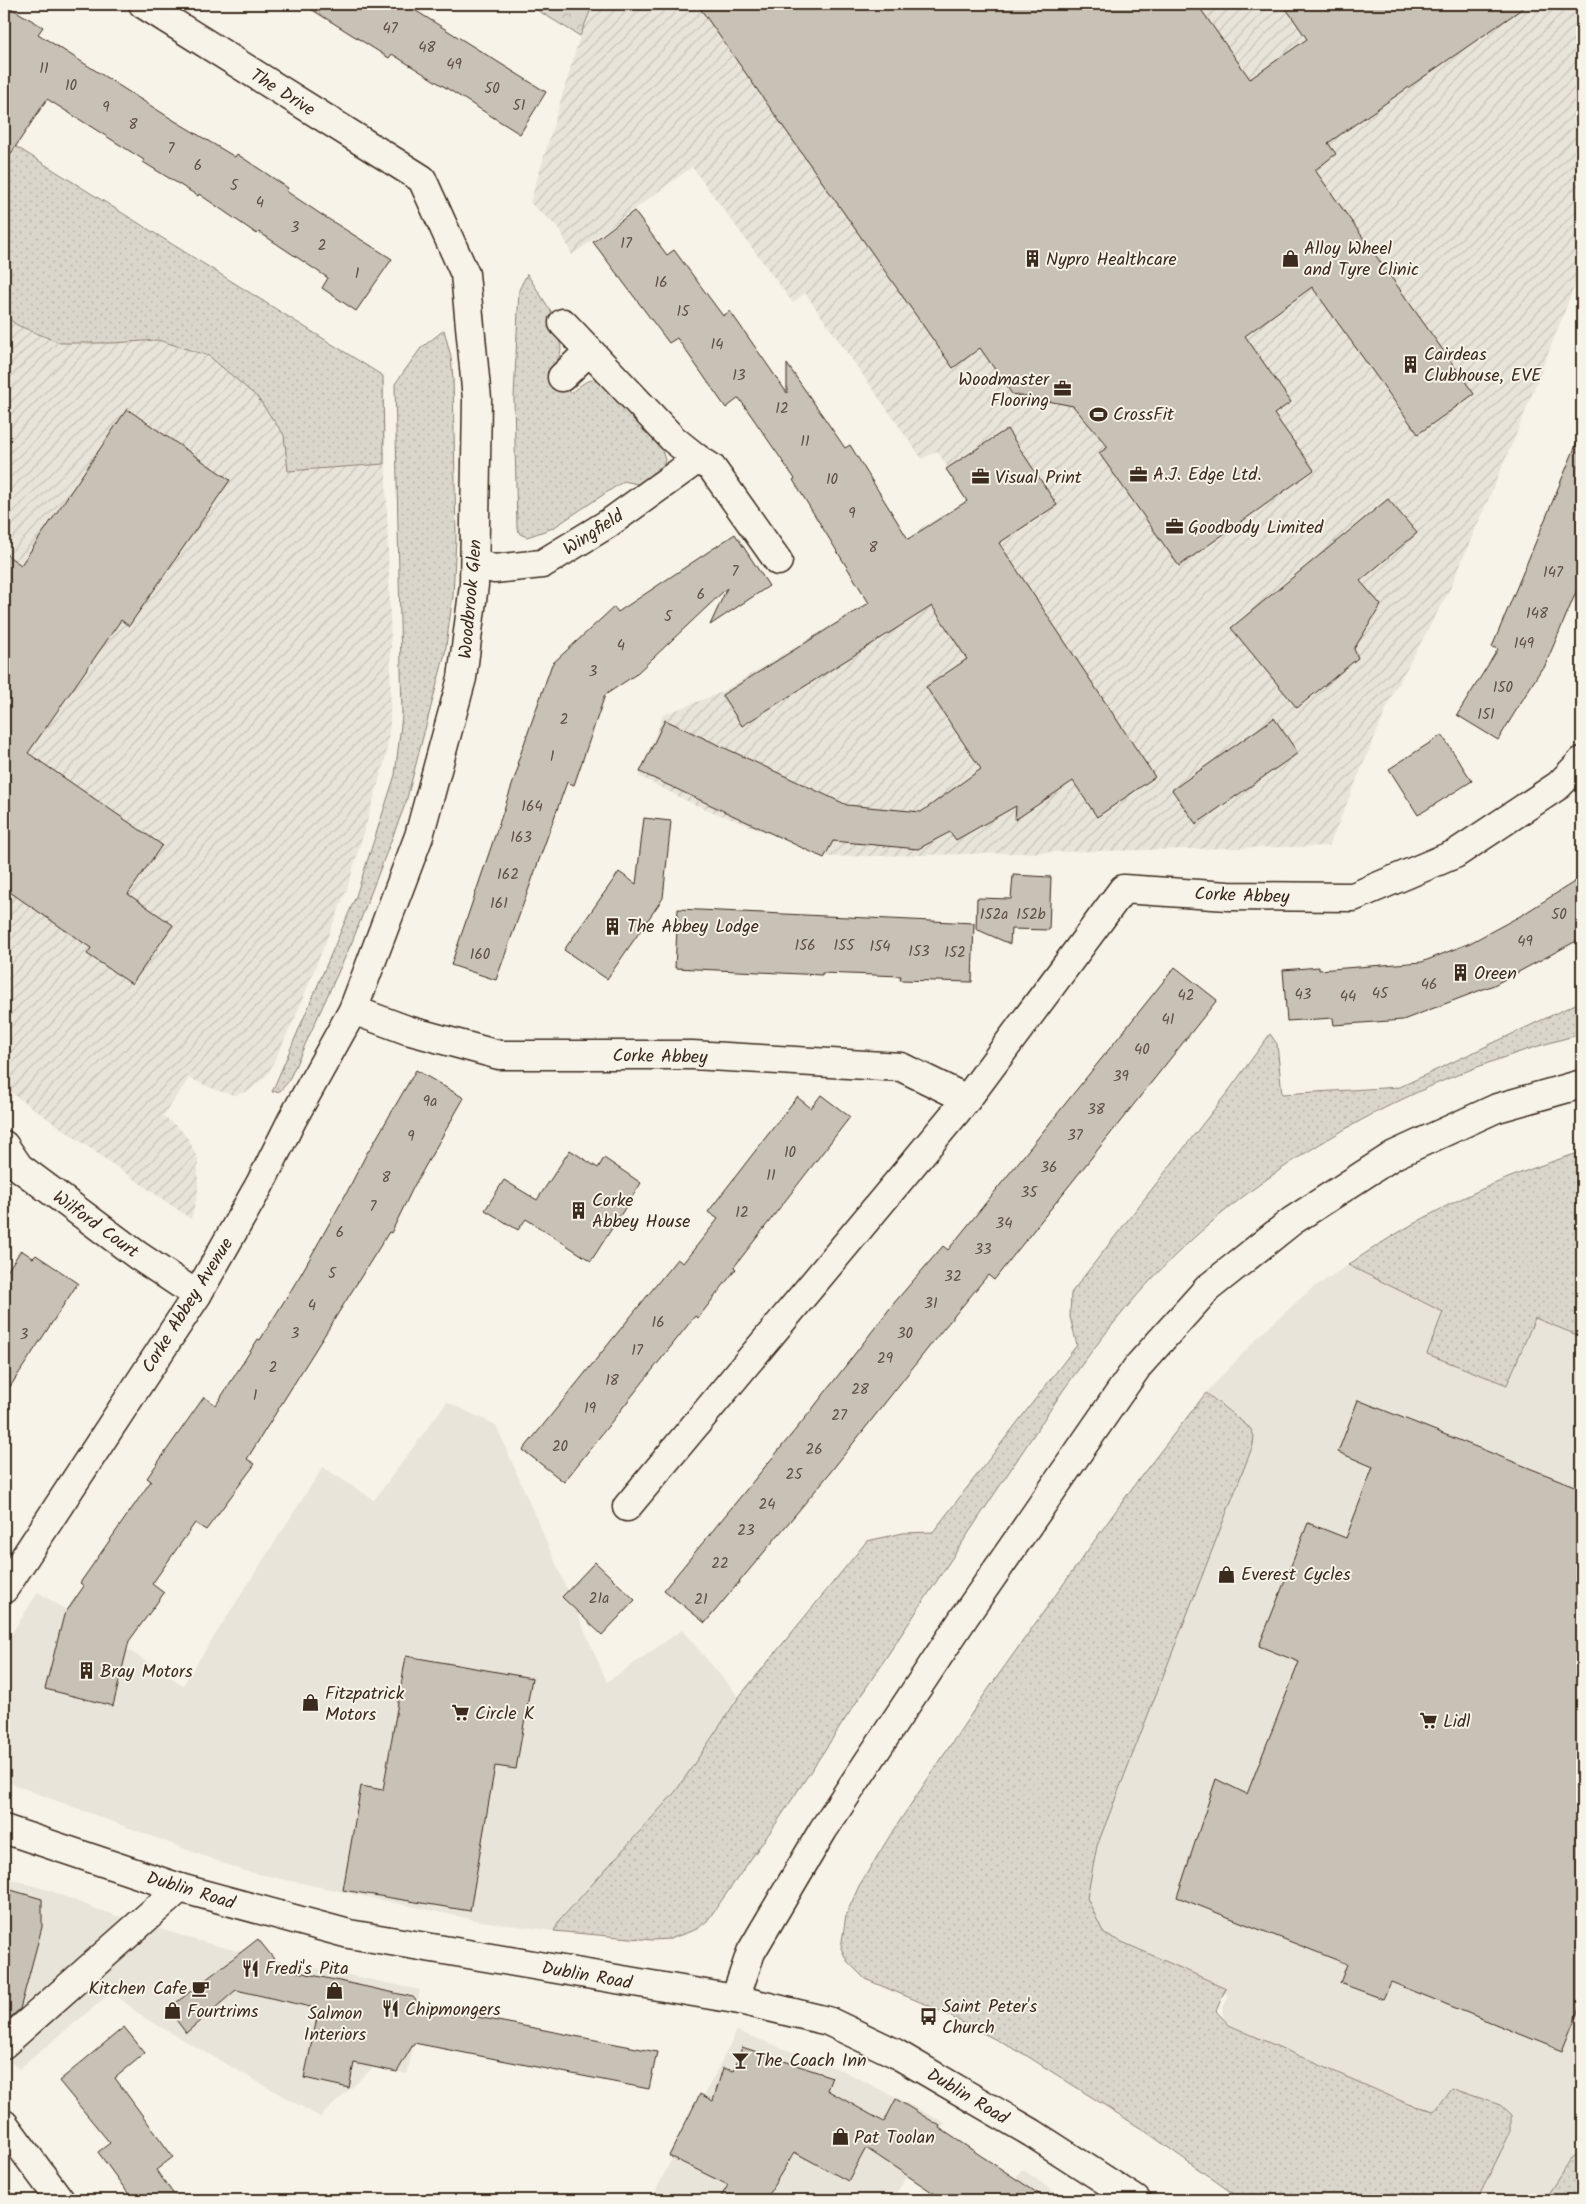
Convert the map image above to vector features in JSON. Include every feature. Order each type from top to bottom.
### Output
[{"type":"street","name":"The Drive","points":[[143,4],[422,179]]},
{"type":"street","name":"Woodbrook Glen","points":[[353,1010],[419,836],[439,768],[462,678],[470,632],[476,563],[477,399],[466,274],[422,179]]},
{"type":"street","points":[[563,323],[588,352],[673,439],[698,460],[712,468],[778,561]]},
{"type":"street","points":[[562,377],[588,352]]},
{"type":"street","name":"Wingfield","points":[[476,563],[494,569],[542,564],[609,523],[698,460]]},
{"type":"street","name":"Corke Abbey","points":[[627,1507],[967,1099],[1123,889],[1228,896],[1353,897],[1455,854],[1559,785],[1582,761]]},
{"type":"street","name":"Corke Abbey","points":[[353,1010],[407,1030],[499,1055],[692,1056],[901,1067],[967,1099]]},
{"type":"street","name":"Corke Abbey Avenue","points":[[4,1589],[196,1295],[260,1184],[353,1010]]},
{"type":"street","points":[[735,1999],[751,1952],[839,1805],[965,1616],[1138,1366],[1202,1295],[1292,1221],[1394,1155],[1497,1108],[1582,1084]]},
{"type":"street","name":"Wilford Court","points":[[4,1145],[18,1167],[137,1255],[196,1295]]},
{"type":"street","name":"Dublin Road","points":[[4,1829],[180,1888],[349,1934],[735,1999],[828,2021],[895,2053],[1032,2133],[1136,2200]]},
{"type":"street","points":[[4,2044],[180,1888]]},
{"type":"street","points":[[4,2124],[60,2200]]},
{"type":"shaded area","points":[[593,4],[1582,4],[1582,267],[1518,430],[1449,591],[1393,693],[1329,846],[829,857],[693,804],[639,776],[663,715],[720,693],[914,575],[932,547],[918,530],[969,499],[937,451],[922,459],[805,293],[793,303],[692,167],[572,255],[560,229],[530,203],[580,36]]},
{"type":"shaded area","points":[[4,139],[383,376],[391,647],[390,723],[386,757],[347,889],[294,1020],[268,1074],[249,1091],[234,1095],[218,1091],[189,1078],[163,1116],[180,1129],[189,1140],[198,1160],[198,1192],[191,1219],[4,1088]]},
{"type":"shaded area","points":[[1348,1265],[1443,1312],[1427,1354],[1508,1385],[1535,1317],[1582,1337],[1582,1398],[1576,1413],[1582,1415],[1582,2200],[1477,2200],[1497,2159],[1226,2031],[1222,2010],[1229,1995],[1096,1936],[1082,1898],[1097,1817],[1237,1416],[1206,1393],[1260,1335],[1311,1289]]},
{"type":"shaded area","points":[[447,1402],[496,1425],[607,1682],[682,1630],[739,1697],[676,1791],[560,1920],[554,1931],[480,1921],[244,1871],[4,1781],[4,1646],[38,1592],[183,1685],[323,1467],[374,1500]]},
{"type":"shaded area","points":[[4,1877],[48,1890],[99,1910],[192,1939],[241,1952],[420,1990],[415,2016],[416,2036],[407,2074],[375,2066],[320,2117],[143,2017],[112,1992],[19,2069],[4,2055]]},
{"type":"shaded area","points":[[737,2031],[846,2072],[945,2123],[891,2200],[651,2200]]},
{"type":"shaded area","points":[[1022,2169],[1066,2200],[1000,2200]]},
{"type":"green space","points":[[527,4],[593,4],[580,36]]},
{"type":"green space","points":[[4,139],[383,376],[384,464],[288,471],[284,435],[257,397],[209,356],[158,340],[113,343],[60,343],[17,325],[4,315]]},
{"type":"green space","points":[[527,274],[556,319],[549,324],[558,338],[561,348],[551,373],[571,393],[589,381],[597,380],[602,382],[660,444],[665,460],[664,467],[641,485],[624,481],[553,528],[527,537],[520,534],[517,528],[514,398],[519,290]]},
{"type":"green space","points":[[444,330],[451,357],[453,379],[456,538],[453,595],[445,653],[406,802],[352,942],[288,1082],[280,1091],[272,1092],[356,896],[395,775],[402,716],[395,384],[421,348]]},
{"type":"green space","points":[[1582,1001],[1582,1034],[1522,1051],[1463,1073],[1405,1098],[1348,1128],[1293,1161],[1242,1198],[1193,1238],[1149,1282],[1104,1336],[1062,1392],[777,1822],[707,1921],[697,1929],[670,1939],[652,1940],[554,1931],[560,1920],[676,1791],[739,1697],[867,1541],[903,1533],[933,1532],[1077,1345],[1070,1317],[1071,1293],[1230,1089],[1270,1034],[1277,1044],[1282,1094],[1400,1087]]},
{"type":"green space","points":[[1582,1152],[1582,1337],[1535,1318],[1507,1385],[1427,1354],[1443,1312],[1348,1265],[1404,1229],[1460,1199],[1520,1173]]},
{"type":"green space","points":[[1206,1393],[1250,1428],[1254,1436],[1253,1445],[1097,1846],[1087,1898],[1104,1934],[1226,1988],[1216,2011],[1229,2025],[1408,2104],[1434,2111],[1451,2088],[1500,2105],[1511,2115],[1511,2131],[1477,2200],[1242,2200],[1145,2131],[1024,2054],[932,2007],[865,1979],[847,1961],[841,1948],[846,1915],[859,1886],[891,1834],[982,1698],[1135,1484]]},
{"type":"green space","points":[[1582,2151],[1582,2200],[1544,2200],[1571,2159]]},
{"type":"building","points":[[4,4],[43,27],[38,34],[170,118],[235,157],[237,154],[288,188],[286,191],[392,259],[356,311],[322,288],[328,278],[259,232],[257,234],[199,194],[198,196],[143,162],[144,160],[47,99],[4,164]]},
{"type":"building","points":[[303,4],[405,4],[546,92],[520,134],[392,54],[389,58]]},
{"type":"building","name":"Nypro Healthcare","points":[[697,4],[1197,4],[1250,79],[1307,39],[1283,4],[1529,4],[1328,143],[1336,154],[1315,170],[1474,394],[1418,434],[1312,287],[1245,336],[1291,402],[1274,414],[1314,470],[1179,566],[1099,453],[1108,447],[1073,406],[1012,394],[980,348],[953,368]]},
{"type":"building","points":[[634,211],[667,255],[674,250],[723,316],[730,311],[787,393],[787,364],[845,448],[850,445],[908,539],[967,501],[946,469],[1007,429],[1057,505],[999,543],[1155,777],[1097,817],[1073,781],[1015,820],[1016,806],[956,840],[950,832],[918,849],[833,841],[824,858],[640,772],[665,720],[847,805],[921,812],[981,769],[926,687],[967,659],[932,606],[742,726],[722,695],[869,603],[793,480],[795,479],[739,398],[726,408],[677,338],[669,343],[593,242]]},
{"type":"building","points":[[127,409],[230,480],[129,626],[121,620],[28,753],[162,845],[128,894],[173,925],[132,984],[87,954],[91,948],[4,888],[4,553],[21,565]]},
{"type":"building","points":[[1581,433],[1582,578],[1544,668],[1542,668],[1498,740],[1457,715],[1498,649],[1492,647]]},
{"type":"building","points":[[1388,499],[1417,533],[1360,581],[1381,605],[1354,649],[1358,658],[1297,708],[1231,628]]},
{"type":"building","points":[[735,534],[769,586],[710,625],[727,588],[635,675],[605,695],[574,785],[567,782],[496,980],[451,965],[552,664],[614,607],[618,612]]},
{"type":"building","points":[[1274,718],[1298,753],[1196,824],[1172,790]]},
{"type":"building","points":[[1442,735],[1472,781],[1418,815],[1389,769]]},
{"type":"building","name":"The Abbey Lodge","points":[[644,818],[671,821],[663,898],[607,979],[564,950],[619,872],[636,884]]},
{"type":"building","points":[[1013,875],[1051,877],[1049,930],[1011,929],[1010,944],[976,929],[977,898],[1011,899]]},
{"type":"building","points":[[1582,877],[1582,938],[1494,985],[1403,1020],[1334,1025],[1333,1018],[1287,1021],[1283,970],[1319,967],[1319,970],[1422,962],[1470,943],[1522,915]]},
{"type":"building","points":[[678,909],[974,923],[972,982],[900,980],[901,976],[822,973],[822,975],[675,968]]},
{"type":"building","points":[[1175,967],[1217,1000],[994,1280],[988,1275],[825,1479],[705,1623],[664,1590],[810,1412],[894,1303],[943,1246],[948,1250]]},
{"type":"building","points":[[416,1070],[464,1098],[414,1186],[391,1233],[389,1232],[247,1459],[255,1464],[206,1530],[195,1523],[152,1584],[164,1593],[129,1641],[113,1706],[45,1689],[64,1615],[84,1586],[80,1583],[151,1481],[147,1478],[204,1397],[216,1405],[258,1339],[260,1340],[301,1274],[368,1151]]},
{"type":"building","points":[[821,1095],[850,1117],[734,1267],[736,1269],[698,1318],[695,1316],[564,1482],[523,1450],[677,1259],[683,1263],[718,1219],[708,1212],[797,1097],[811,1108]]},
{"type":"building","name":"Corke Abbey House","points":[[570,1150],[598,1168],[604,1158],[641,1183],[591,1261],[526,1219],[518,1230],[485,1210],[504,1180],[537,1200]]},
{"type":"building","points":[[21,1250],[33,1258],[36,1255],[78,1283],[4,1396],[4,1276]]},
{"type":"building","name":"Lidl","points":[[1358,1400],[1582,1489],[1582,2001],[1562,2051],[1391,1982],[1383,1999],[1340,1983],[1347,1964],[1177,1897],[1216,1779],[1247,1794],[1299,1662],[1259,1646],[1308,1523],[1346,1538],[1373,1467],[1338,1452]]},
{"type":"building","points":[[595,1562],[635,1600],[602,1635],[562,1597]]},
{"type":"building","points":[[406,1656],[532,1678],[516,1769],[495,1766],[470,1911],[343,1890],[361,1786],[383,1790]]},
{"type":"building","points":[[4,1888],[42,1899],[42,1927],[20,2009],[4,2023]]},
{"type":"building","points":[[258,1939],[274,1959],[266,1965],[413,1997],[421,2006],[657,2052],[649,2089],[414,2043],[397,2072],[354,2063],[349,2088],[304,2078],[319,2009],[236,1990],[186,2033],[168,2009]]},
{"type":"building","points":[[124,2027],[145,2053],[115,2078],[173,2157],[156,2170],[178,2200],[133,2200],[98,2152],[110,2143],[59,2081]]},
{"type":"building","points":[[742,2047],[832,2077],[827,2090],[884,2122],[896,2099],[940,2126],[939,2128],[1048,2200],[944,2200],[866,2148],[848,2181],[794,2152],[765,2200],[719,2200],[728,2185],[669,2156],[700,2094],[713,2101],[723,2068],[734,2071]]},
{"type":"place","name":"Alloy Wheel and Tyre Clinic","points":[[1290,258]]},
{"type":"place","name":"Nypro Healthcare","points":[[1032,259]]},
{"type":"place","name":"Cairdeas Clubhouse, EVE","points":[[1410,364]]},
{"type":"place","name":"Woodmaster Flooring","points":[[1063,389]]},
{"type":"place","name":"CrossFit","points":[[1099,414]]},
{"type":"place","name":"A.J. Edge Ltd.","points":[[1139,474]]},
{"type":"place","name":"Visual Print","points":[[981,477]]},
{"type":"place","name":"Goodbody Limited","points":[[1174,527]]},
{"type":"place","name":"The Abbey Lodge","points":[[613,926]]},
{"type":"place","name":"Oreen","points":[[1460,973]]},
{"type":"place","name":"Corke Abbey House","points":[[578,1210]]},
{"type":"place","name":"Everest Cycles","points":[[1227,1574]]},
{"type":"place","name":"Bray Motors","points":[[86,1671]]},
{"type":"place","name":"Fitzpatrick Motors","points":[[311,1703]]},
{"type":"place","name":"Circle K","points":[[461,1713]]},
{"type":"place","name":"Lidl","points":[[1429,1721]]},
{"type":"place","name":"Fredi's Pita","points":[[251,1968]]},
{"type":"place","name":"Kitchen Cafe","points":[[201,1988]]},
{"type":"place","name":"Salmon Interiors","points":[[335,1990]]},
{"type":"place","name":"Chipmongers","points":[[391,2009]]},
{"type":"place","name":"Fourtrims","points":[[173,2011]]},
{"type":"place","name":"Saint Peter's Church","points":[[928,2016]]},
{"type":"place","name":"The Coach Inn","points":[[741,2060]]},
{"type":"place","name":"Pat Toolan","points":[[840,2137]]}]
